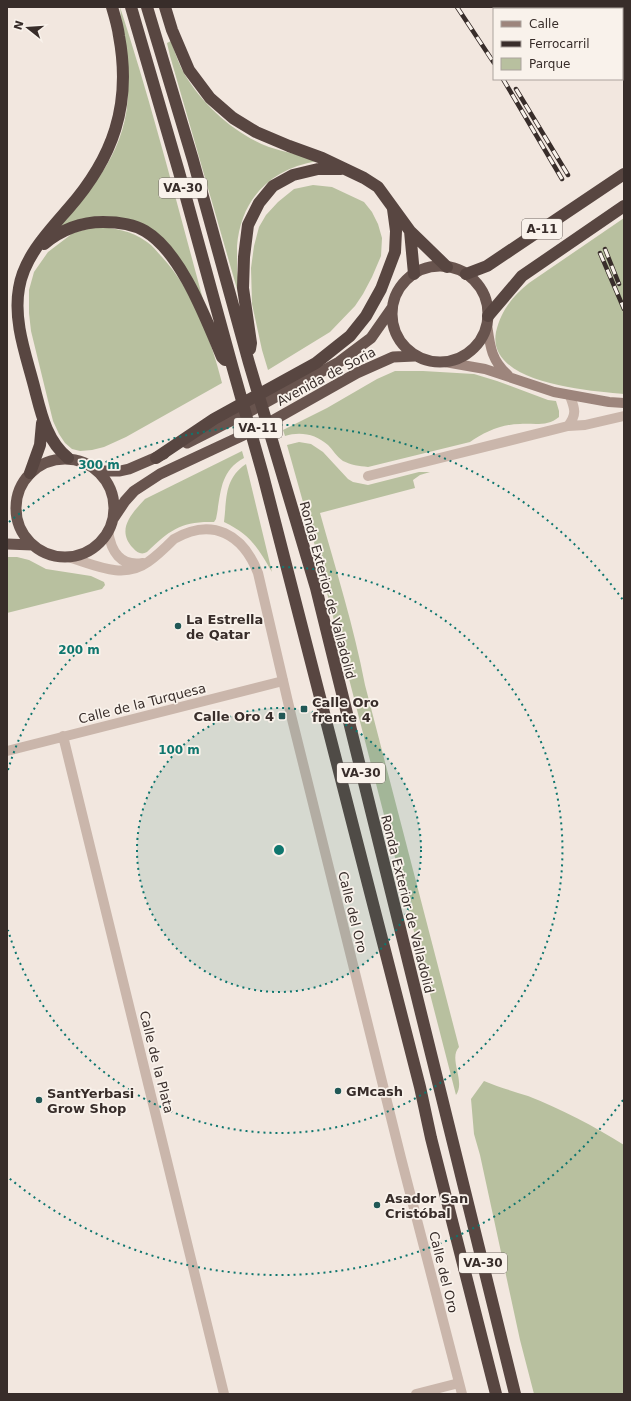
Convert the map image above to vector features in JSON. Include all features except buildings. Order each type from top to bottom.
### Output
[{"type":"highway","points":[[68,458],[54,445],[41,414],[18,316],[17,302],[19,287],[30,259],[42,240],[76,200],[101,165],[113,139],[119,121],[124,84],[120,37],[112,7]]},
{"type":"highway","name":"VA-30","points":[[131,7],[264,475],[420,1087],[431,1138],[496,1394]]},
{"type":"highway","name":"Ronda Exterior de Valladolid","points":[[148,7],[193,160],[279,467],[316,588],[515,1394]]},
{"type":"highway","points":[[165,7],[172,30],[189,70],[210,98],[233,118],[256,132],[322,158],[364,178],[378,187],[410,231],[447,267]]},
{"type":"highway","points":[[249,363],[251,343],[243,288],[244,257],[248,226],[259,202],[273,186],[293,175],[318,169],[344,169]]},
{"type":"highway","name":"A-11","points":[[466,274],[487,266],[624,174]]},
{"type":"highway","points":[[156,458],[214,419],[316,363],[350,336],[366,316],[381,288],[395,252],[396,231],[393,206]]},
{"type":"highway","name":"A-11","points":[[487,320],[522,276],[624,206]]},
{"type":"highway","points":[[30,259],[51,238],[66,229],[80,225],[95,222],[113,222],[144,231],[169,253],[195,294],[222,357],[233,369]]},
{"type":"highway","points":[[410,231],[414,274]]},
{"type":"highway","name":"VA-11","points":[[430,267],[447,267],[466,274],[482,293],[487,305],[487,320],[483,334],[473,348],[460,357],[445,362],[427,361],[415,356],[401,343],[396,335],[392,317],[392,308],[396,294],[404,283],[414,274],[430,267]]},
{"type":"highway","name":"Avenida de Soria","points":[[99,471],[120,471],[156,458],[254,409],[339,362],[371,338],[392,308]]},
{"type":"highway","name":"Avenida de Soria","points":[[113,519],[134,491],[160,474],[263,426],[357,373],[393,357],[415,356]]},
{"type":"highway","points":[[30,473],[42,437],[41,414]]},
{"type":"highway","name":"VA-11","points":[[68,458],[82,461],[90,464],[99,471],[106,481],[112,493],[114,505],[113,519],[108,531],[101,541],[89,551],[80,555],[68,557],[54,556],[43,552],[33,545],[24,534],[20,527],[17,515],[17,498],[22,484],[30,473],[40,466],[50,461],[68,458]]},
{"type":"highway","name":"VA-11","points":[[7,510],[17,498]]},
{"type":"highway","name":"VA-11","points":[[7,544],[33,545]]},
{"type":"main road","points":[[487,320],[490,348],[493,357],[501,369],[510,376]]},
{"type":"main road","points":[[445,362],[485,369],[570,396],[624,403]]},
{"type":"street","points":[[568,426],[575,416],[574,404],[570,396]]},
{"type":"street","points":[[368,476],[568,426],[585,425],[624,416]]},
{"type":"street","name":"Calle del Oro","points":[[68,557],[104,569],[121,571],[137,568],[147,563],[174,539],[186,532],[202,529],[226,534],[239,542],[249,554],[258,573],[283,681],[401,1158],[462,1394]]},
{"type":"street","points":[[108,531],[111,545],[120,558],[126,562],[139,564],[147,563]]},
{"type":"street","name":"Calle de la Turquesa","points":[[7,751],[283,681]]},
{"type":"street","name":"Calle de la Plata","points":[[63,736],[224,1394]]},
{"type":"street","points":[[416,1394],[459,1383]]},
{"type":"green space","points":[[120,7],[154,118],[204,303],[177,257],[122,218],[100,216],[80,219],[61,228],[56,227],[96,182],[116,148],[122,130],[127,111],[128,90]]},
{"type":"green space","points":[[171,41],[185,75],[201,98],[221,118],[244,135],[269,147],[316,159],[317,161],[300,165],[285,171],[272,179],[261,189],[252,201],[245,214],[240,229],[237,246],[237,271],[240,287],[239,296],[170,56],[167,43]]},
{"type":"green space","points":[[313,185],[332,187],[364,202],[372,212],[378,224],[382,238],[381,256],[372,277],[355,306],[330,332],[268,370],[252,304],[251,268],[254,246],[259,227],[266,215],[278,202],[294,189]]},
{"type":"green space","points":[[624,218],[624,394],[566,387],[523,374],[507,363],[497,349],[496,332],[504,310],[508,304],[529,283]]},
{"type":"green space","points":[[95,227],[122,230],[141,238],[153,247],[173,270],[200,316],[218,366],[222,383],[126,437],[104,447],[80,451],[72,449],[65,443],[53,421],[31,331],[29,290],[34,272],[48,252],[73,233]]},
{"type":"green space","points":[[395,371],[474,374],[548,400],[556,401],[559,417],[550,422],[540,424],[507,425],[487,432],[470,442],[368,467],[358,466],[343,461],[323,441],[308,434],[291,434],[285,436],[283,430],[327,408],[377,379]]},
{"type":"green space","points":[[299,442],[311,444],[323,452],[348,479],[353,482],[368,485],[419,472],[430,472],[420,475],[413,480],[415,488],[320,513],[350,620],[365,685],[459,1047],[455,1058],[459,1083],[459,1089],[456,1095],[310,527],[287,445]]},
{"type":"green space","points":[[242,451],[244,458],[236,463],[230,470],[222,484],[216,519],[214,522],[184,525],[163,538],[147,552],[141,553],[135,550],[128,541],[126,535],[127,522],[145,499]]},
{"type":"green space","points":[[246,464],[272,572],[253,543],[241,532],[224,522],[226,497],[230,483],[239,470]]},
{"type":"green space","points":[[7,557],[17,557],[29,560],[46,569],[91,576],[104,582],[105,585],[102,589],[7,613]]},
{"type":"green space","points":[[484,1081],[553,1106],[624,1145],[624,1394],[534,1394],[520,1340],[480,1155],[474,1134],[471,1099]]},
{"type":"railway","points":[[457,7],[493,61]]},
{"type":"railway","points":[[504,80],[562,179]]},
{"type":"railway","points":[[516,89],[568,175]]},
{"type":"railway","points":[[605,249],[619,284]]},
{"type":"railway","points":[[600,253],[624,309]]},
{"type":"place","name":"La Estrella de Qatar","points":[[178,626]]},
{"type":"place","name":"Calle Oro frente 4","points":[[304,709]]},
{"type":"place","name":"Calle Oro 4","points":[[282,716]]},
{"type":"place","name":"GMcash","points":[[338,1091]]},
{"type":"place","name":"SantYerbasi Grow Shop","points":[[39,1100]]},
{"type":"place","name":"Asador San Cristóbal","points":[[377,1205]]}]
